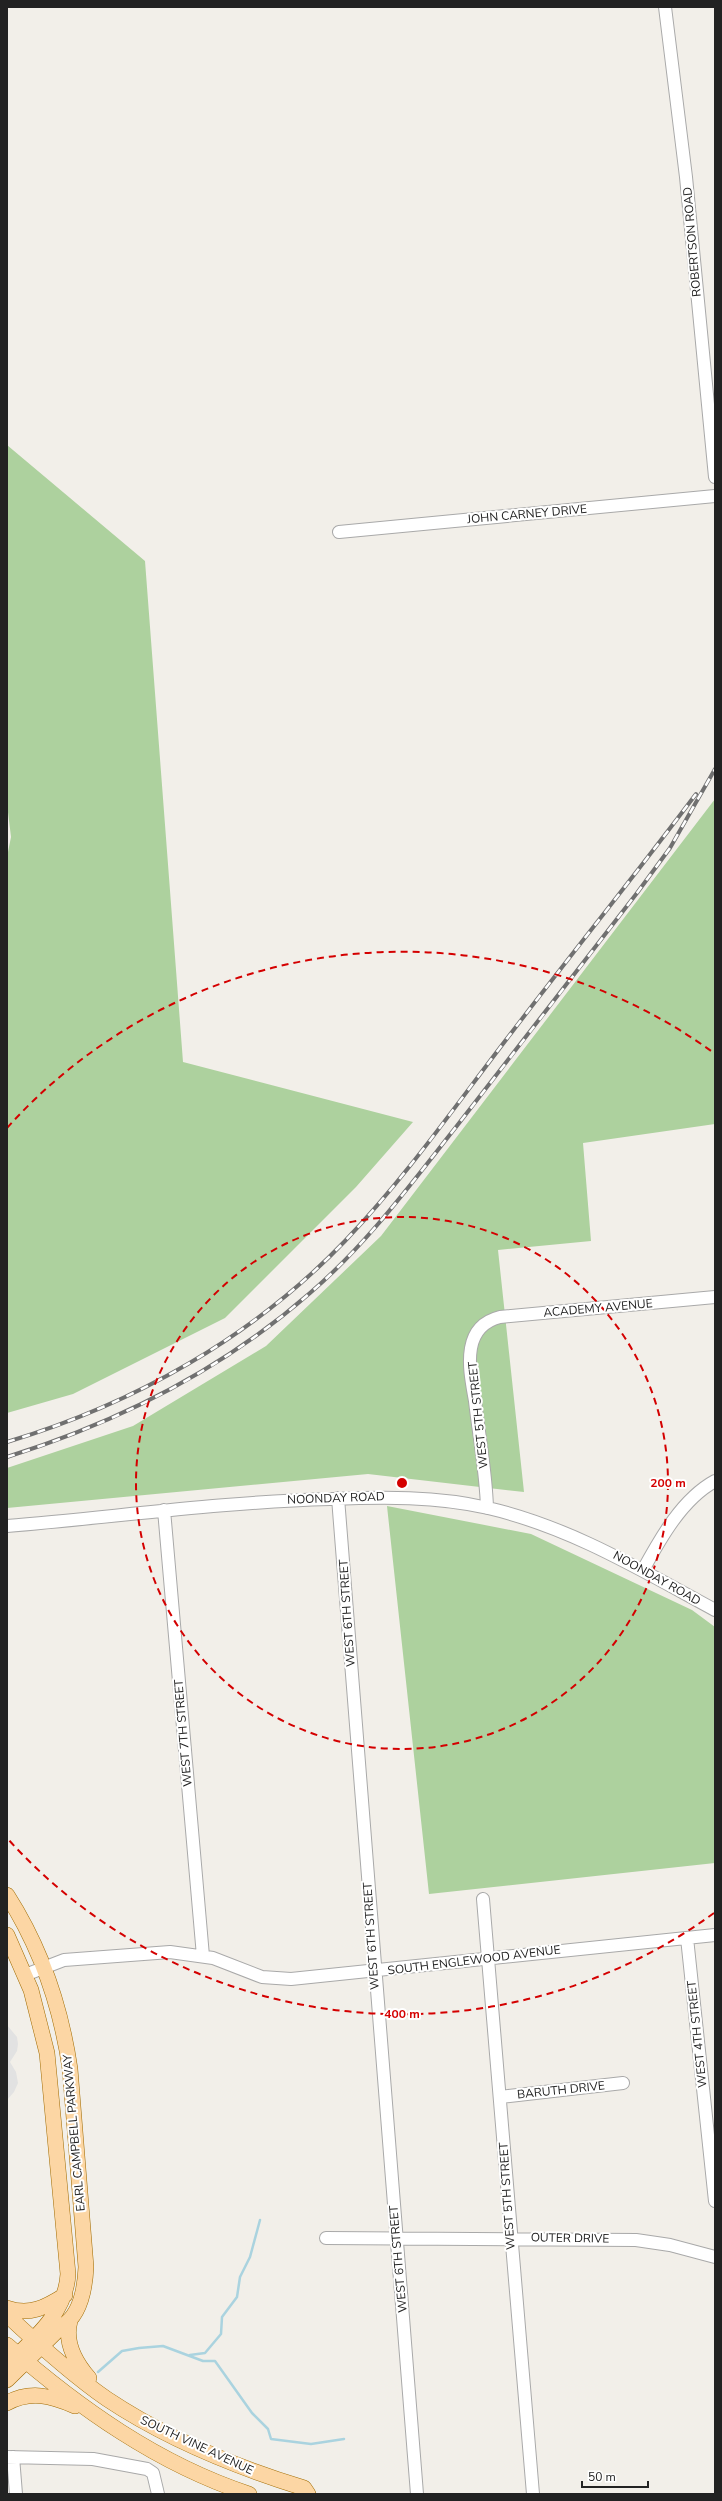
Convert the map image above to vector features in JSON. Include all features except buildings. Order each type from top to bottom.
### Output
[{"type":"main road","name":"EARL CAMPBELL PARKWAY","points":[[7,1895],[26,1928],[44,1967],[61,2020],[70,2069],[85,2276],[81,2299],[70,2321],[38,2343],[15,2356],[7,2380]]},
{"type":"main road","name":"EARL CAMPBELL PARKWAY","points":[[7,1935],[25,1975],[39,2018],[49,2072],[68,2269],[65,2295],[38,2343]]},
{"type":"main road","points":[[49,2072],[70,2069]]},
{"type":"main road","points":[[55,2133],[74,2132]]},
{"type":"main road","points":[[57,2158],[76,2155]]},
{"type":"main road","points":[[61,2195],[79,2194]]},
{"type":"main road","points":[[7,2308],[23,2312],[36,2310],[65,2295]]},
{"type":"main road","name":"SOUTH VINE AVENUE","points":[[7,2315],[38,2343],[107,2399],[156,2428],[215,2456],[305,2492]]},
{"type":"main road","points":[[70,2321],[69,2340],[75,2357],[107,2399]]},
{"type":"main road","name":"SOUTH VINE AVENUE","points":[[15,2356],[135,2441],[173,2462],[211,2480],[249,2494]]},
{"type":"main road","points":[[7,2403],[23,2396],[44,2395],[97,2415]]},
{"type":"street","name":"ROBERTSON ROAD","points":[[665,7],[686,177],[715,477]]},
{"type":"street","name":"JOHN CARNEY DRIVE","points":[[339,532],[715,496]]},
{"type":"street","name":"ACADEMY AVENUE","points":[[483,1325],[500,1317],[715,1297]]},
{"type":"street","name":"WEST 5TH STREET","points":[[483,1325],[478,1330],[471,1349],[471,1374],[486,1488],[487,1508]]},
{"type":"street","points":[[643,1570],[669,1527],[685,1506],[715,1481]]},
{"type":"street","name":"NOONDAY ROAD","points":[[7,1526],[270,1500],[384,1496],[487,1508],[569,1534],[643,1570],[715,1610]]},
{"type":"street","name":"WEST 6TH STREET","points":[[338,1498],[374,1972],[417,2494]]},
{"type":"street","name":"WEST 7TH STREET","points":[[164,1510],[202,1956]]},
{"type":"street","name":"WEST 5TH STREET","points":[[483,1899],[486,1957],[500,2096],[510,2238],[533,2494]]},
{"type":"street","name":"SOUTH ENGLEWOOD AVENUE","points":[[25,1975],[44,1967],[71,1959],[164,1952],[202,1956],[272,1979],[291,1979],[374,1972],[486,1957],[715,1935]]},
{"type":"street","name":"WEST 4TH STREET","points":[[687,1938],[715,2201]]},
{"type":"street","name":"BARUTH DRIVE","points":[[500,2096],[623,2083]]},
{"type":"street","name":"OUTER DRIVE","points":[[326,2238],[396,2237],[636,2240],[670,2245],[715,2258]]},
{"type":"street","points":[[16,2494],[10,2457],[93,2459],[153,2472],[158,2494]]},
{"type":"green space","points":[[7,445],[145,561],[183,1062],[413,1122],[356,1187],[225,1318],[73,1394],[7,1413],[7,857],[11,837],[7,804]]},
{"type":"green space","points":[[715,799],[715,1124],[583,1143],[591,1241],[498,1250],[524,1492],[368,1474],[7,1508],[7,1468],[133,1426],[266,1346],[381,1236]]},
{"type":"green space","points":[[387,1506],[531,1534],[692,1610],[715,1627],[715,1863],[429,1894]]},
{"type":"shaded area","points":[[7,2025],[17,2037],[17,2051],[10,2062],[16,2072],[18,2083],[14,2092],[7,2100]]},
{"type":"waterway","points":[[190,2355],[205,2353],[221,2334],[222,2317],[237,2297],[240,2277],[250,2257],[260,2220]]},
{"type":"waterway","points":[[98,2372],[122,2351],[163,2346],[203,2361],[215,2361],[252,2413],[268,2429],[271,2439],[311,2444],[344,2439]]},
{"type":"railway","points":[[7,1457],[49,1443],[89,1427],[168,1391],[205,1370],[276,1321],[331,1274],[369,1234],[405,1192],[637,893],[670,848],[715,769]]},
{"type":"railway","points":[[7,1442],[100,1408],[145,1387],[189,1363],[231,1337],[271,1308],[309,1276],[368,1216],[411,1165],[696,794]]}]
